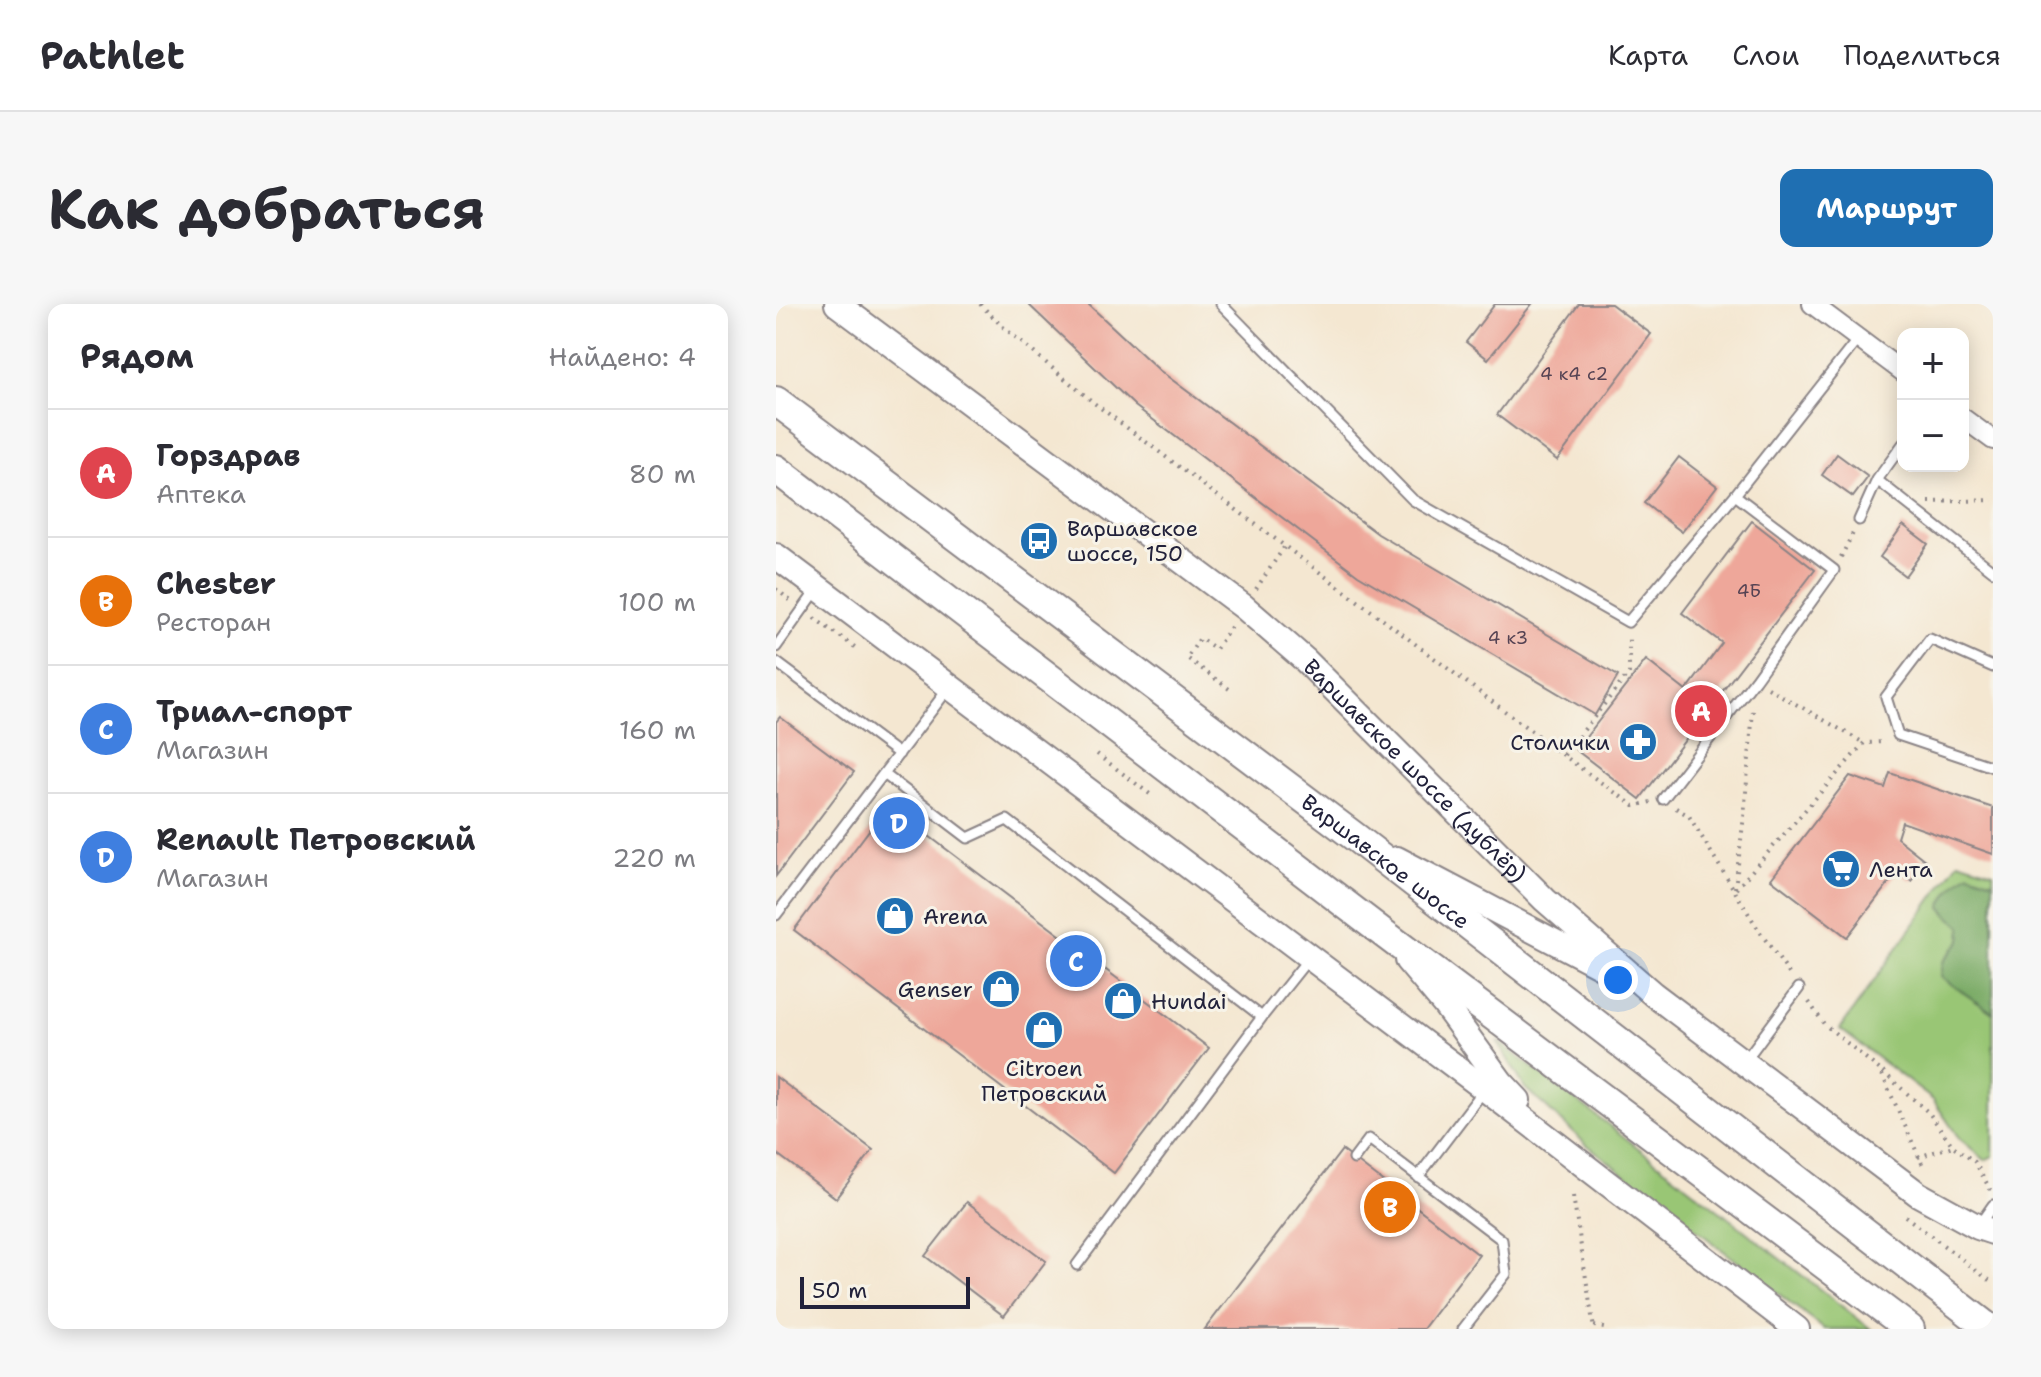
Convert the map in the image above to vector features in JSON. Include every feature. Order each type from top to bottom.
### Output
[{"type":"main road","name":"Варшавское шоссе (дублёр)","points":[[837,304],[1244,607],[1305,660],[1545,900],[1653,994],[1918,1194],[1985,1230]]},
{"type":"main road","name":"Варшавское шоссе","points":[[776,401],[1355,837],[1990,1329]]},
{"type":"main road","points":[[776,469],[1387,936],[1910,1329]]},
{"type":"main road","points":[[776,556],[1485,1089],[1797,1329]]},
{"type":"main road","points":[[1355,837],[1653,994]]},
{"type":"main road","points":[[1387,936],[1444,1004],[1501,1082],[1556,1144]]},
{"type":"street","points":[[1812,304],[1897,368]]},
{"type":"street","points":[[1969,422],[1993,440]]},
{"type":"lane","points":[[1221,304],[1413,500],[1628,622],[1735,495],[1858,339]]},
{"type":"lane","points":[[1859,520],[1877,480],[1897,452]]},
{"type":"lane","points":[[1877,480],[1993,571]]},
{"type":"lane","points":[[1663,799],[1755,680],[1834,570],[1735,495]]},
{"type":"lane","points":[[776,647],[819,587]]},
{"type":"lane","points":[[1993,667],[1930,639],[1886,697],[1898,735],[1993,767]]},
{"type":"lane","points":[[776,662],[899,754]]},
{"type":"lane","points":[[776,915],[951,686]]},
{"type":"lane","points":[[884,774],[968,838],[1007,820],[1262,1017]]},
{"type":"lane","points":[[1077,1265],[1309,957]]},
{"type":"lane","points":[[1744,1062],[1799,988]]},
{"type":"lane","points":[[1418,1177],[1485,1089]]},
{"type":"lane","points":[[1354,1159],[1369,1139],[1502,1240],[1506,1274],[1463,1329]]},
{"type":"lane","points":[[1985,1230],[1993,1205]]},
{"type":"path","points":[[980,304],[1094,403],[1634,806],[1663,799],[1689,816],[1758,929],[1824,1024],[1929,1113],[1953,1146],[1975,1162],[1993,1193]]},
{"type":"path","points":[[1907,503],[1993,500]]},
{"type":"path","points":[[1834,570],[1859,520]]},
{"type":"path","points":[[1564,755],[1629,673],[1628,622]]},
{"type":"path","points":[[1193,662],[1232,691]]},
{"type":"path","points":[[1735,891],[1755,680],[1864,743],[1892,742]]},
{"type":"path","points":[[1735,891],[1864,743]]},
{"type":"path","points":[[1097,754],[1151,795]]},
{"type":"path","points":[[1880,1070],[1929,1176]]},
{"type":"path","points":[[1918,1157],[1953,1146]]},
{"type":"path","points":[[1573,1196],[1594,1328],[1609,1329]]},
{"type":"path","points":[[1905,1216],[1993,1283]]},
{"type":"green space","points":[[1959,861],[1993,872],[1993,1156],[1985,1160],[1959,1138],[1933,1100],[1840,1029]]},
{"type":"green space","points":[[1969,873],[1993,881],[1993,1013],[1941,977],[1943,962],[1961,940],[1962,926],[1941,907],[1952,887]]},
{"type":"green space","points":[[1497,1041],[1871,1329],[1824,1329],[1586,1144],[1525,1088]]},
{"type":"building","points":[[1028,304],[1088,304],[1159,370],[1378,534],[1618,676],[1595,715],[1358,575],[1135,406]]},
{"type":"building","points":[[1495,304],[1532,304],[1488,359],[1466,342]]},
{"type":"building","points":[[1579,304],[1611,304],[1651,334],[1557,460],[1497,415]]},
{"type":"building","points":[[1837,454],[1868,477],[1853,497],[1822,475]]},
{"type":"building","points":[[1679,457],[1717,486],[1682,532],[1644,503]]},
{"type":"building","points":[[1752,521],[1815,570],[1640,799],[1576,750],[1646,660],[1686,691],[1722,643],[1682,613]]},
{"type":"building","points":[[1903,525],[1928,544],[1905,576],[1880,557]]},
{"type":"building","points":[[780,717],[854,772],[776,876],[776,722]]},
{"type":"building","points":[[1890,773],[1993,808],[1993,854],[1902,822],[1897,838],[1926,861],[1911,881],[1898,871],[1847,937],[1771,879],[1850,776],[1885,788]]},
{"type":"building","name":"Genser","points":[[888,805],[1209,1048],[1114,1173],[794,930]]},
{"type":"building","points":[[776,1077],[873,1150],[836,1198],[776,1153]]},
{"type":"building","points":[[1342,1150],[1479,1255],[1423,1329],[1205,1329]]},
{"type":"building","points":[[967,1202],[1046,1261],[1004,1316],[925,1256]]},
{"type":"place","name":"Варшавское шоссе, 150","points":[[1039,541]]},
{"type":"place","name":"Горздрав","points":[[1701,711]]},
{"type":"place","name":"Столички","points":[[1638,742]]},
{"type":"place","name":"Renault Петровский","points":[[899,823]]},
{"type":"place","name":"Лента","points":[[1841,869]]},
{"type":"place","name":"Arena","points":[[895,916]]},
{"type":"place","name":"Триал-спорт","points":[[1076,961]]},
{"type":"place","name":"Genser","points":[[1001,989]]},
{"type":"place","name":"Hundai","points":[[1123,1001]]},
{"type":"place","name":"Citroen Петровский","points":[[1044,1030]]},
{"type":"place","name":"Chester","points":[[1390,1207]]}]
